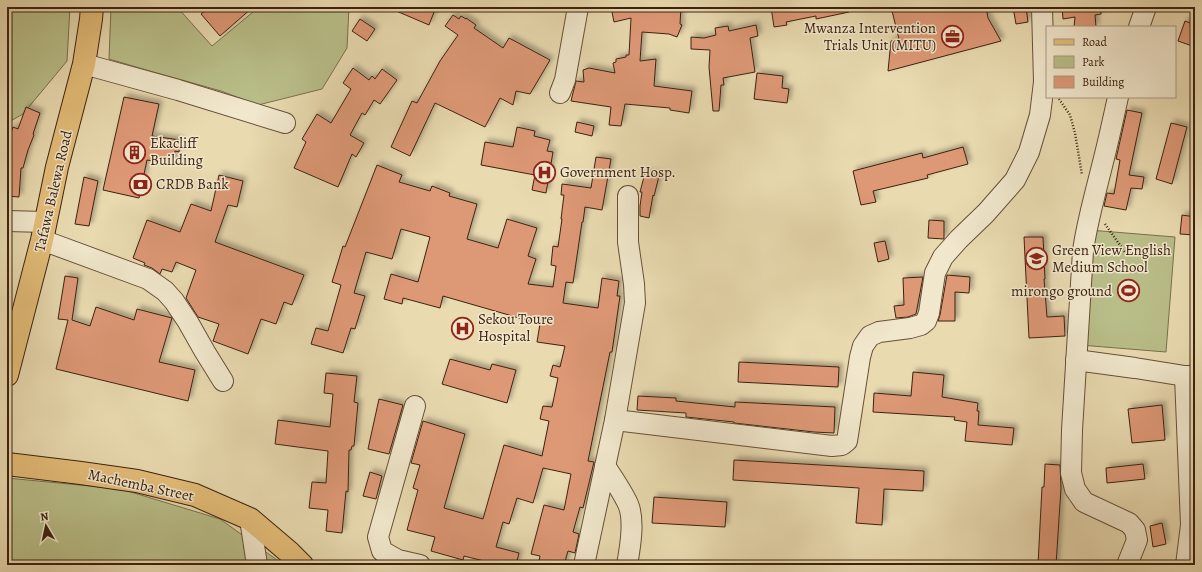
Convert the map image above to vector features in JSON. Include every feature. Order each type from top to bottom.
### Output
[{"type":"main road","name":"Tafawa Balewa Road","points":[[8,368],[43,231],[57,167],[84,64],[92,7]]},
{"type":"main road","name":"Machemba Street","points":[[7,464],[137,481],[196,495],[250,519],[302,565]]},
{"type":"street","points":[[560,93],[565,80],[578,7]]},
{"type":"street","points":[[615,420],[832,446],[842,445],[847,441],[863,346],[870,336],[879,332],[910,328],[926,321],[929,313],[935,273],[943,257],[986,213],[1015,180],[1029,152],[1040,115],[1044,82],[1042,7]]},
{"type":"street","points":[[1139,26],[1146,7]]},
{"type":"street","points":[[84,64],[178,90],[285,123]]},
{"type":"street","points":[[1118,98],[1102,167],[1091,203],[1083,251],[1072,437],[1072,473],[1075,489],[1084,502],[1129,523],[1135,530],[1137,540],[1127,565]]},
{"type":"street","points":[[584,565],[615,420],[635,303],[628,242],[628,196]]},
{"type":"street","points":[[7,221],[43,231],[148,279],[165,291],[174,301],[188,322],[223,381]]},
{"type":"street","points":[[1076,360],[1190,376],[1190,525],[1186,565]]},
{"type":"street","points":[[415,406],[378,537],[382,551],[398,560],[420,565]]},
{"type":"street","points":[[605,466],[628,504],[631,522],[631,537],[627,565]]},
{"type":"street","points":[[250,519],[257,565]]},
{"type":"path","points":[[1058,98],[1070,115],[1075,133],[1083,178]]},
{"type":"path","points":[[1091,203],[1126,255]]},
{"type":"green space","points":[[7,7],[70,7],[67,61],[23,114],[7,123]]},
{"type":"green space","points":[[111,7],[177,7],[212,46],[259,7],[349,7],[347,48],[322,89],[258,105],[221,91],[109,59]]},
{"type":"green space","name":"mirongo ground","points":[[1089,230],[1175,237],[1166,352],[1080,345]]},
{"type":"green space","points":[[7,478],[121,489],[220,519],[284,565],[7,565]]},
{"type":"building","points":[[210,7],[253,7],[220,36],[201,14]]},
{"type":"building","points":[[387,7],[436,7],[429,25]]},
{"type":"building","points":[[611,7],[681,7],[680,24],[682,25],[677,37],[669,34],[642,32],[640,61],[656,59],[654,86],[692,91],[689,113],[670,110],[670,108],[625,104],[621,126],[609,125],[611,107],[571,101],[576,81],[584,82],[583,70],[589,68],[615,73],[613,63],[616,62],[616,59],[629,55],[631,18],[614,22]]},
{"type":"building","points":[[771,7],[848,7],[849,12],[816,19],[816,16],[786,22],[787,25],[774,27]]},
{"type":"building","name":"Mwanza Intervention Trials Unit (MITU)","points":[[891,7],[986,7],[988,18],[1001,41],[888,71],[891,41],[899,39]]},
{"type":"building","points":[[1013,7],[1026,7],[1028,22],[1016,24]]},
{"type":"building","points":[[1062,7],[1101,7],[1101,14],[1095,15],[1096,26],[1074,26],[1075,17],[1063,19]]},
{"type":"building","points":[[453,15],[459,19],[461,16],[466,18],[476,25],[474,28],[503,48],[509,38],[550,60],[530,94],[516,91],[513,105],[500,98],[485,127],[435,103],[410,156],[391,147],[412,101],[417,103],[440,61],[458,35],[445,26]]},
{"type":"building","points":[[360,19],[375,29],[367,41],[352,31]]},
{"type":"building","points":[[1185,21],[1195,25],[1195,47],[1178,41]]},
{"type":"building","points":[[756,25],[758,36],[750,38],[755,72],[723,78],[724,85],[721,85],[719,111],[713,111],[709,67],[710,50],[691,49],[691,37],[704,38],[716,35],[715,28],[728,26],[729,31]]},
{"type":"building","points":[[353,68],[369,80],[372,76],[375,79],[382,69],[397,80],[380,104],[374,100],[365,115],[362,113],[350,135],[364,143],[356,157],[352,154],[338,187],[294,168],[306,142],[302,139],[317,114],[331,123],[351,89],[343,83]]},
{"type":"building","points":[[757,73],[783,76],[782,88],[789,89],[787,103],[754,99]]},
{"type":"building","name":"Ekacliff Building","points":[[124,97],[159,104],[152,136],[180,140],[179,152],[175,151],[173,164],[147,160],[139,198],[103,190]]},
{"type":"building","points":[[26,107],[40,113],[23,168],[21,168],[19,197],[7,196],[7,143],[13,127],[18,129]]},
{"type":"building","points":[[1127,110],[1142,113],[1129,175],[1144,177],[1142,189],[1131,188],[1126,210],[1104,206],[1107,193],[1114,194],[1120,160],[1116,159]]},
{"type":"building","points":[[577,122],[594,126],[592,136],[575,132]]},
{"type":"building","points":[[1171,123],[1187,127],[1172,184],[1156,179]]},
{"type":"building","points":[[517,127],[535,131],[534,136],[550,140],[547,151],[553,152],[546,193],[532,190],[535,175],[481,165],[485,142],[513,147]]},
{"type":"building","points":[[963,147],[968,164],[927,175],[928,178],[873,191],[876,202],[861,205],[853,171],[922,153],[923,158]]},
{"type":"building","points":[[596,157],[611,159],[602,210],[585,207],[573,283],[566,282],[563,303],[598,308],[602,278],[619,281],[617,296],[620,296],[612,352],[610,352],[588,461],[594,462],[583,508],[580,507],[573,532],[579,534],[575,553],[568,551],[564,565],[538,565],[540,556],[531,554],[544,505],[564,510],[571,474],[543,468],[533,503],[517,498],[509,524],[503,522],[496,547],[519,553],[516,565],[491,565],[492,563],[464,556],[463,560],[431,551],[435,537],[407,530],[418,490],[413,488],[420,465],[411,463],[423,421],[465,434],[444,508],[483,519],[504,445],[542,456],[549,421],[540,419],[543,406],[552,407],[558,378],[550,376],[553,365],[560,367],[565,346],[537,342],[540,324],[443,296],[440,308],[403,298],[402,304],[384,299],[391,274],[418,282],[430,237],[401,229],[392,259],[366,252],[354,293],[365,296],[355,329],[351,328],[343,353],[311,344],[316,328],[328,331],[341,285],[332,282],[343,246],[345,247],[377,165],[402,175],[399,182],[430,191],[432,186],[450,193],[449,196],[477,204],[467,239],[498,248],[507,219],[537,228],[528,256],[536,259],[528,284],[553,287],[556,266],[551,265],[553,246],[558,247],[562,219],[564,195],[561,195],[562,184],[591,188]]},
{"type":"building","points":[[645,173],[659,176],[654,196],[653,195],[649,218],[640,216],[642,192],[640,192]]},
{"type":"building","points":[[219,175],[243,181],[237,207],[228,205],[215,242],[304,275],[292,305],[284,302],[276,324],[261,319],[248,354],[213,341],[219,324],[198,317],[186,298],[196,270],[176,262],[172,272],[162,269],[160,274],[152,268],[144,265],[145,263],[133,258],[147,220],[180,232],[191,204],[211,211]]},
{"type":"building","points":[[84,177],[98,181],[89,226],[75,224]]},
{"type":"building","points":[[1182,215],[1195,217],[1195,235],[1180,234]]},
{"type":"building","points":[[929,220],[944,221],[944,239],[928,238]]},
{"type":"building","points":[[1024,237],[1043,237],[1047,317],[1064,316],[1065,336],[1029,338]]},
{"type":"building","points":[[885,241],[889,259],[878,262],[874,243]]},
{"type":"building","points":[[947,275],[970,277],[969,293],[955,292],[955,321],[938,321],[940,315]]},
{"type":"building","points":[[65,276],[78,278],[72,320],[90,326],[96,307],[134,320],[137,309],[172,318],[159,362],[195,370],[188,401],[56,369],[68,320],[58,319]]},
{"type":"building","points":[[923,277],[916,314],[908,317],[896,318],[894,306],[904,305],[903,278]]},
{"type":"building","points":[[450,359],[490,370],[492,364],[516,370],[507,403],[442,384]]},
{"type":"building","points":[[739,362],[839,367],[838,387],[738,382]]},
{"type":"building","points":[[913,372],[944,375],[942,397],[978,403],[978,425],[1014,428],[1012,445],[965,441],[967,422],[954,420],[955,417],[873,412],[874,393],[911,396]]},
{"type":"building","points":[[326,373],[357,376],[354,402],[358,403],[354,446],[352,446],[351,450],[349,450],[348,492],[346,491],[342,533],[326,531],[328,510],[309,508],[312,482],[326,483],[328,451],[275,444],[278,420],[330,427],[333,394],[324,393]]},
{"type":"building","points":[[638,396],[676,398],[676,401],[735,407],[735,402],[835,407],[834,433],[686,417],[686,413],[637,410]]},
{"type":"building","points":[[379,399],[403,405],[389,454],[368,449]]},
{"type":"building","points":[[1162,405],[1165,440],[1132,443],[1128,409]]},
{"type":"building","points":[[734,460],[924,471],[923,491],[884,489],[882,525],[856,523],[859,488],[733,480]]},
{"type":"building","points":[[1045,464],[1060,465],[1061,488],[1056,565],[1038,565],[1042,487],[1044,487]]},
{"type":"building","points":[[1143,464],[1145,479],[1107,483],[1106,468]]},
{"type":"building","points":[[370,472],[382,476],[376,499],[363,496]]},
{"type":"building","points":[[654,497],[727,502],[725,527],[652,523]]},
{"type":"building","points":[[1162,523],[1166,544],[1153,547],[1150,526]]},
{"type":"place","name":"Mwanza Intervention Trials Unit (MITU)","points":[[952,37]]},
{"type":"place","name":"Ekacliff Building","points":[[135,152]]},
{"type":"place","name":"Government Hosp.","points":[[544,172]]},
{"type":"place","name":"CRDB Bank","points":[[140,184]]},
{"type":"place","name":"Green View English Medium School","points":[[1036,259]]},
{"type":"place","name":"mirongo ground","points":[[1128,291]]},
{"type":"place","name":"Sekou Toure Hospital","points":[[463,328]]}]
